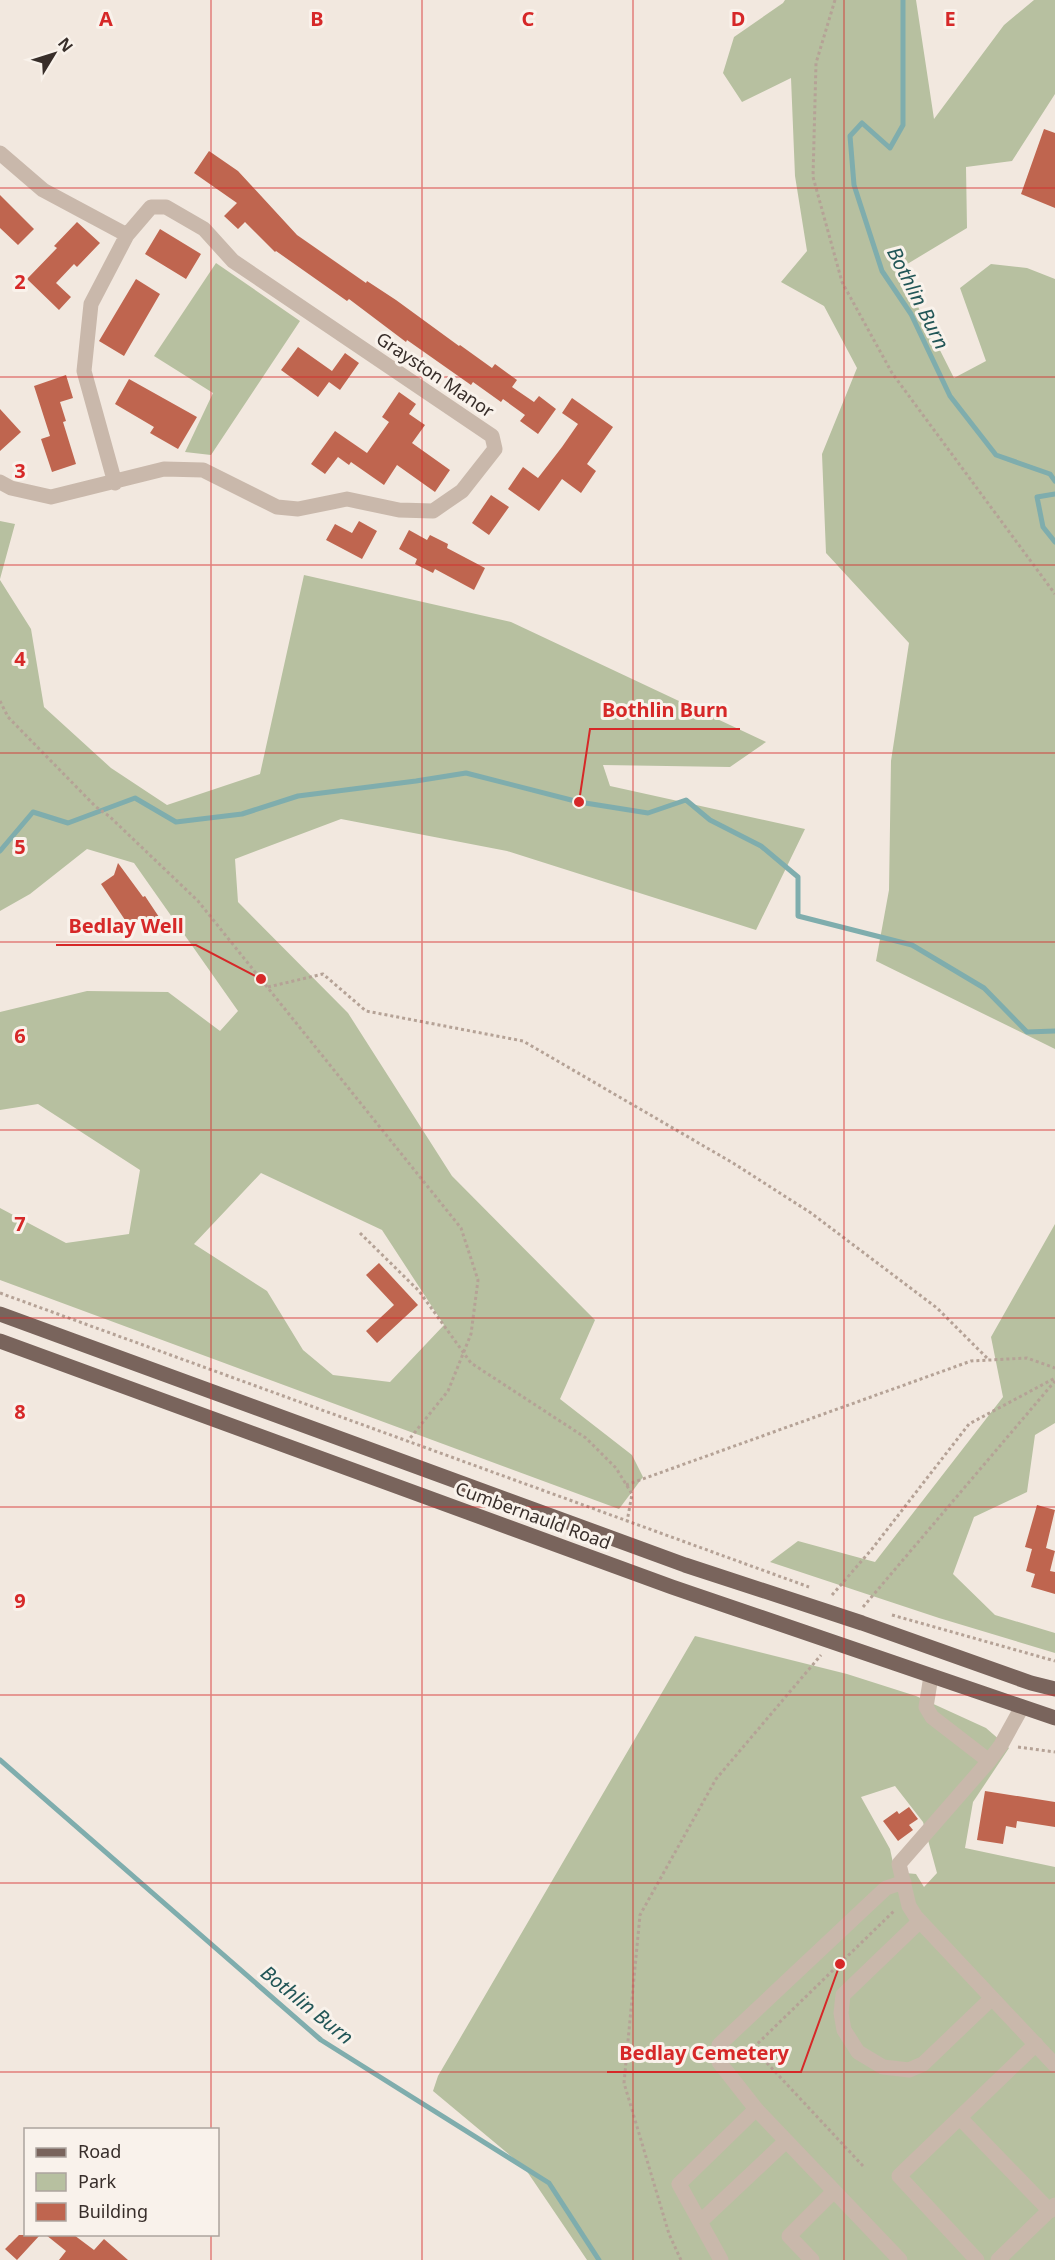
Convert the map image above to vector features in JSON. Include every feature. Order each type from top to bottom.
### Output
[{"type":"main road","name":"Cumbernauld Road","points":[[0,1314],[685,1565],[844,1617],[862,1615],[1031,1683],[1055,1689]]},
{"type":"main road","name":"Cumbernauld Road","points":[[0,1341],[672,1587],[824,1646],[844,1646],[1055,1718]]},
{"type":"street","points":[[0,153],[43,190],[127,235]]},
{"type":"street","name":"Grayston Manor","points":[[0,482],[10,488],[51,497],[115,483],[164,469],[203,470],[277,507],[298,509],[347,499],[399,510],[433,511],[462,491],[495,449],[492,436],[233,261],[204,229],[166,207],[152,207],[127,235],[92,304],[84,370],[115,483]]},
{"type":"street","points":[[931,1676],[926,1707],[932,1717],[989,1761]]},
{"type":"street","points":[[1022,1707],[1001,1745],[989,1761],[899,1864],[909,1906],[920,1921],[1055,2065]]},
{"type":"street","points":[[900,2260],[756,2109],[719,2062],[719,2045],[886,1888],[904,1882]]},
{"type":"street","points":[[920,1921],[843,1995],[841,2013],[844,2030],[858,2052],[883,2067],[917,2068],[992,1998]]},
{"type":"street","points":[[977,2260],[899,2176],[1036,2044]]},
{"type":"street","points":[[721,2260],[679,2184],[756,2109]]},
{"type":"street","points":[[960,2118],[1052,2208],[998,2260]]},
{"type":"street","points":[[700,2222],[786,2141]]},
{"type":"street","points":[[812,2260],[789,2236],[834,2191]]},
{"type":"path","points":[[835,0],[816,63],[813,177],[842,282],[892,373],[1055,594]]},
{"type":"path","points":[[0,701],[8,717],[96,807],[109,816],[198,901],[461,1228],[478,1280],[471,1334],[448,1391],[407,1442]]},
{"type":"path","points":[[268,987],[323,974],[366,1011],[523,1041],[733,1163],[811,1213],[937,1308],[989,1360]]},
{"type":"path","points":[[360,1233],[419,1291],[471,1362],[586,1438],[616,1468],[632,1494],[621,1542]]},
{"type":"path","points":[[0,1293],[811,1588]]},
{"type":"path","points":[[627,1485],[971,1361],[1027,1358],[1055,1368]]},
{"type":"path","points":[[832,1595],[872,1549],[969,1424],[1055,1380]]},
{"type":"path","points":[[862,1615],[1055,1380]]},
{"type":"path","points":[[821,1592],[840,1598]]},
{"type":"path","points":[[885,1613],[1055,1661]]},
{"type":"path","points":[[681,2260],[669,2234],[624,2083],[640,1915],[716,1779],[824,1646]]},
{"type":"path","points":[[1001,1745],[1055,1752]]},
{"type":"path","points":[[863,2166],[753,2048],[908,1899]]},
{"type":"green space","points":[[785,0],[916,0],[934,119],[1004,25],[1034,0],[1055,0],[1055,94],[1012,161],[966,167],[967,228],[899,269],[954,378],[986,361],[960,288],[991,264],[1027,268],[1055,279],[1055,1049],[876,961],[889,890],[891,761],[909,643],[826,553],[822,454],[857,368],[824,306],[781,282],[807,251],[795,176],[791,78],[742,102],[723,73],[734,37]]},
{"type":"green space","points":[[216,263],[300,321],[211,455],[185,452],[213,393],[154,356]]},
{"type":"green space","points":[[0,521],[15,524],[0,579]]},
{"type":"green space","points":[[304,575],[511,622],[766,742],[730,767],[603,765],[610,786],[805,829],[756,930],[507,851],[341,819],[235,859],[238,902],[348,1013],[452,1176],[595,1320],[560,1399],[632,1455],[643,1477],[619,1509],[0,1280],[0,1208],[66,1243],[129,1234],[140,1170],[38,1104],[0,1110],[0,1012],[87,991],[168,992],[220,1031],[238,1011],[134,863],[87,849],[30,894],[0,911],[0,580],[31,629],[44,707],[111,768],[167,805],[260,774]],"holes":[[[261,1173],[382,1230],[444,1325],[390,1382],[333,1375],[303,1350],[267,1291],[194,1244]]]},
{"type":"green space","points":[[1055,1224],[1055,1423],[1035,1435],[1027,1492],[974,1517],[953,1574],[995,1615],[1055,1633],[1055,1653],[939,1618],[770,1562],[798,1541],[875,1562],[1003,1397],[991,1337]]},
{"type":"green space","points":[[695,1636],[847,1674],[916,1696],[986,1728],[1009,1748],[973,1802],[965,1848],[1055,1867],[1055,2260],[587,2260],[524,2167],[433,2091],[438,2076]],"holes":[[[895,1786],[923,1822],[937,1873],[924,1887],[916,1874],[895,1872],[890,1849],[861,1797]]]},
{"type":"building","points":[[1044,129],[1055,133],[1055,208],[1021,194]]},
{"type":"building","points":[[209,151],[238,171],[297,235],[366,283],[367,281],[396,300],[492,368],[495,364],[517,380],[512,387],[534,402],[539,396],[556,409],[538,434],[520,421],[525,415],[503,399],[501,402],[473,382],[471,385],[407,340],[406,342],[349,299],[347,301],[275,252],[245,222],[238,229],[224,216],[237,203],[194,173]]},
{"type":"building","points":[[0,195],[34,229],[18,245],[0,228]]},
{"type":"building","points":[[77,222],[100,243],[77,267],[74,264],[56,283],[71,297],[59,310],[27,279],[57,248],[54,246]]},
{"type":"building","points":[[160,229],[201,254],[186,279],[145,254]]},
{"type":"building","points":[[136,279],[160,294],[124,356],[99,341]]},
{"type":"building","points":[[298,347],[332,371],[345,353],[359,363],[340,390],[329,382],[318,397],[281,370]]},
{"type":"building","points":[[66,375],[73,398],[60,402],[66,421],[63,422],[76,464],[52,472],[41,439],[50,436],[34,386]]},
{"type":"building","points":[[129,379],[197,417],[178,449],[150,433],[154,427],[115,404]]},
{"type":"building","points":[[399,392],[416,404],[409,414],[425,425],[412,443],[450,470],[435,492],[397,465],[384,485],[351,462],[349,465],[338,457],[325,474],[311,464],[335,431],[367,453],[389,422],[382,417]]},
{"type":"building","points":[[572,398],[613,427],[587,464],[596,471],[581,493],[562,479],[539,511],[508,489],[523,467],[538,478],[562,447],[578,424],[562,413]]},
{"type":"building","points":[[0,409],[21,432],[0,451]]},
{"type":"building","points":[[491,495],[509,507],[489,535],[472,523]]},
{"type":"building","points":[[359,521],[377,531],[362,559],[326,540],[335,524],[352,533]]},
{"type":"building","points":[[409,530],[427,540],[430,535],[448,544],[447,548],[485,568],[474,590],[435,569],[433,573],[415,564],[417,559],[399,549]]},
{"type":"building","points":[[118,863],[159,917],[146,926],[142,918],[129,926],[101,884],[114,875]]},
{"type":"building","points":[[379,1263],[418,1305],[377,1343],[366,1331],[394,1305],[366,1275]]},
{"type":"building","points":[[1037,1505],[1055,1510],[1046,1548],[1055,1551],[1050,1571],[1055,1572],[1055,1594],[1031,1587],[1035,1574],[1026,1571],[1032,1549],[1025,1547]]},
{"type":"building","points":[[985,1791],[1055,1802],[1055,1827],[1017,1821],[1016,1828],[1006,1826],[1003,1844],[977,1840]]},
{"type":"building","points":[[909,1807],[918,1819],[909,1825],[913,1830],[898,1841],[883,1821],[897,1811],[899,1814]]},
{"type":"building","points":[[19,2235],[39,2236],[17,2260],[5,2249]]},
{"type":"building","points":[[47,2236],[75,2236],[94,2250],[104,2239],[128,2260],[59,2260],[66,2251]]},
{"type":"waterway","name":"Bothlin Burn","points":[[903,0],[903,125],[890,148],[862,123],[850,136],[854,185],[882,271],[911,314],[950,396],[996,455],[1050,474],[1055,481]]},
{"type":"waterway","name":"Bothlin Burn","points":[[1055,494],[1037,497],[1043,527],[1055,542]]},
{"type":"waterway","name":"Bothlin Burn","points":[[0,851],[33,812],[68,823],[135,798],[176,822],[242,814],[298,796],[466,773],[579,802],[648,813],[686,800],[710,820],[761,846],[798,877],[798,916],[912,945],[984,988],[1027,1032],[1055,1031]]},
{"type":"waterway","name":"Bothlin Burn","points":[[0,1760],[321,2040],[549,2183],[599,2260]]},
{"type":"place","name":"Bothlin Burn","points":[[579,802]]},
{"type":"place","name":"Bedlay Well","points":[[261,979]]},
{"type":"place","name":"Bedlay Cemetery","points":[[840,1964]]}]
